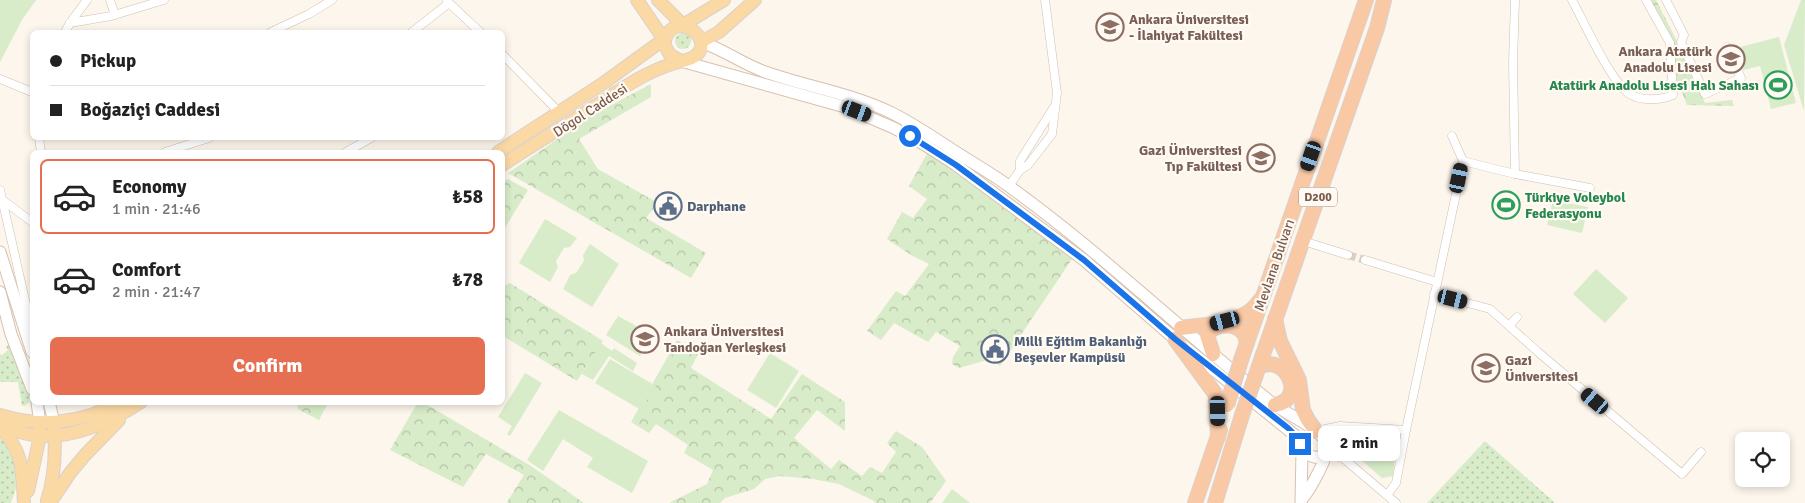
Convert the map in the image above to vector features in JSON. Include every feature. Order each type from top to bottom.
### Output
[{"type":"highway","name":"Mevlana Bulvarı","points":[[1195,503],[1218,437],[1247,342],[1366,0]]},
{"type":"highway","name":"Mevlana Bulvarı","points":[[1215,503],[1258,366],[1303,241],[1384,0]]},
{"type":"highway","name":"D200","points":[[1376,28],[1391,0]]},
{"type":"highway","points":[[1218,437],[1216,395],[1178,333],[1235,318],[1251,311],[1264,294]]},
{"type":"highway","points":[[1275,319],[1280,341],[1299,380],[1303,410],[1316,431]]},
{"type":"highway","points":[[1213,354],[1208,335],[1216,327],[1226,325],[1236,328],[1244,333],[1247,342]]},
{"type":"highway","points":[[1258,366],[1274,364],[1284,370],[1288,377],[1292,390],[1290,396],[1282,404],[1275,405]]},
{"type":"main road","points":[[637,0],[665,41]]},
{"type":"main road","points":[[658,0],[683,24],[689,25],[698,32],[701,48],[692,59],[681,61]]},
{"type":"main road","points":[[724,0],[683,24],[672,28],[665,41],[666,50],[670,56],[681,61],[845,107],[918,140],[956,165],[1178,333],[1213,354],[1275,405],[1316,431],[1328,445],[1327,454],[1310,490],[1301,501]]},
{"type":"main road","points":[[701,42],[720,32],[756,0]]},
{"type":"main road","name":"Dögol Caddesi","points":[[501,150],[605,82],[656,45],[665,41]]},
{"type":"main road","points":[[701,42],[718,48],[745,64],[767,73],[840,93],[892,113],[1009,186],[1105,261],[1214,369],[1296,436],[1302,451],[1301,501]]},
{"type":"main road","name":"Dögol Caddesi","points":[[505,164],[632,82],[681,61]]},
{"type":"main road","points":[[0,252],[30,346]]},
{"type":"main road","points":[[0,292],[11,334],[30,384]]},
{"type":"main road","points":[[0,338],[11,334]]},
{"type":"main road","points":[[24,503],[32,478],[40,430],[37,405]]},
{"type":"main road","points":[[46,503],[55,469],[54,422],[50,405]]},
{"type":"main road","points":[[0,426],[40,430],[54,422],[94,414],[114,405]]},
{"type":"main road","points":[[0,415],[55,435],[93,428],[136,405]]},
{"type":"main road","points":[[50,503],[70,473],[85,455],[136,405]]},
{"type":"main road","points":[[0,426],[14,444],[22,465],[24,503]]},
{"type":"main road","points":[[1302,451],[1314,458],[1327,454]]},
{"type":"street","points":[[66,30],[87,0]]},
{"type":"street","points":[[110,0],[115,15]]},
{"type":"street","points":[[70,23],[115,15],[164,0]]},
{"type":"street","points":[[275,30],[309,14],[332,0]]},
{"type":"street","points":[[1009,186],[1020,170],[1028,165],[1052,134],[1057,93],[1045,0]]},
{"type":"street","points":[[1515,0],[1513,63],[1515,174]]},
{"type":"street","points":[[1572,0],[1616,81],[1636,97],[1644,99],[1666,98],[1673,95],[1670,43],[1646,0]]},
{"type":"street","points":[[1666,0],[1684,34],[1681,42],[1705,94],[1741,78],[1727,47]]},
{"type":"street","points":[[414,30],[448,2],[478,30]]},
{"type":"street","points":[[505,57],[559,112]]},
{"type":"street","points":[[0,79],[30,91]]},
{"type":"street","points":[[1020,170],[1020,161],[1055,106]]},
{"type":"street","points":[[1039,130],[1052,134]]},
{"type":"street","points":[[1387,495],[1396,483],[1436,282],[1463,161],[1452,136]]},
{"type":"street","points":[[171,150],[203,140]]},
{"type":"street","points":[[350,150],[367,140]]},
{"type":"street","points":[[1463,161],[1515,174],[1590,188]]},
{"type":"street","points":[[0,190],[30,322],[24,327]]},
{"type":"street","points":[[2,200],[30,220]]},
{"type":"street","points":[[1303,241],[1348,255]]},
{"type":"street","points":[[1365,260],[1436,282]]},
{"type":"street","points":[[1434,294],[1490,309],[1682,474],[1701,452]]},
{"type":"street","points":[[1509,326],[1517,316]]},
{"type":"street","points":[[1316,431],[1340,426],[1406,430]]},
{"type":"street","points":[[1327,454],[1343,458],[1396,503]]},
{"type":"green space","points":[[0,0],[36,0],[22,20],[0,62]]},
{"type":"green space","points":[[1649,0],[1656,0],[1705,103],[1732,100],[1734,106],[1687,105],[1674,72],[1673,43]]},
{"type":"green space","points":[[1801,0],[1805,0],[1804,111],[1784,45]]},
{"type":"green space","points":[[683,33],[689,35],[691,41],[689,47],[683,49],[677,47],[675,41],[677,35]]},
{"type":"green space","points":[[1779,37],[1796,103],[1771,109],[1760,66],[1743,70],[1736,48]]},
{"type":"green space","points":[[651,84],[651,97],[579,139],[598,169],[658,203],[646,218],[706,253],[691,278],[508,173],[594,114]]},
{"type":"green space","points":[[928,152],[1072,259],[1000,366],[991,359],[959,368],[952,364],[953,357],[960,346],[936,332],[928,342],[894,323],[881,340],[867,331],[896,291],[905,296],[929,264],[887,239],[902,212],[913,218],[927,199],[909,186]]},
{"type":"green space","points":[[508,179],[528,190],[505,228],[505,181]]},
{"type":"green space","points":[[1553,200],[1588,207],[1582,233],[1547,225]]},
{"type":"green space","points":[[545,219],[577,238],[570,247],[564,248],[556,261],[558,267],[550,282],[519,263]]},
{"type":"green space","points":[[590,244],[619,264],[592,307],[563,289],[570,275],[576,273],[584,261],[583,255]]},
{"type":"green space","points":[[1596,269],[1628,298],[1605,323],[1573,294]]},
{"type":"green space","points":[[510,283],[603,341],[577,381],[505,337],[505,286]]},
{"type":"green space","points":[[618,316],[653,335],[640,356],[606,335]]},
{"type":"green space","points":[[677,340],[698,354],[691,368],[771,419],[802,374],[845,402],[845,431],[817,410],[794,438],[831,469],[839,460],[862,476],[870,467],[882,473],[896,452],[887,443],[896,431],[922,447],[946,481],[930,503],[875,503],[839,484],[780,476],[765,479],[754,489],[725,498],[720,503],[669,503],[707,484],[713,470],[684,453],[688,445],[656,424],[649,433],[631,422]]},
{"type":"green space","points":[[601,343],[612,351],[614,348],[637,363],[633,371],[609,356],[593,380],[582,374]]},
{"type":"green space","points":[[11,344],[30,394],[30,401],[25,406],[22,406],[18,382],[0,382],[0,354],[2,355],[8,350],[6,346]]},
{"type":"green space","points":[[770,353],[799,371],[776,408],[747,390]]},
{"type":"green space","points":[[610,359],[656,386],[641,410],[595,383]]},
{"type":"green space","points":[[525,373],[542,383],[510,436],[507,434],[512,426],[498,417]]},
{"type":"green space","points":[[297,405],[327,405],[319,420],[298,409]]},
{"type":"green space","points":[[416,405],[427,405],[531,466],[584,503],[508,503],[524,475],[486,454],[463,487],[390,450]]},
{"type":"green space","points":[[559,410],[648,461],[632,493],[587,467],[593,458],[563,439],[543,471],[527,460]]},
{"type":"green space","points":[[1341,431],[1397,436],[1393,476],[1382,478],[1339,441]]},
{"type":"green space","points":[[0,439],[8,447],[14,459],[17,472],[17,486],[11,503],[0,503]]},
{"type":"green space","points":[[1485,441],[1554,502],[1427,503]]},
{"type":"green space","points":[[952,489],[970,503],[942,503]]},
{"type":"tunnel","points":[[1348,255],[1365,260]]},
{"type":"place","name":"Ankara Üniversitesi - İlahiyat Fakültesi","points":[[1110,27]]},
{"type":"place","name":"Ankara Atatürk Anadolu Lisesi","points":[[1731,59]]},
{"type":"place","name":"Atatürk Anadolu Lisesi Halı Sahası","points":[[1778,85]]},
{"type":"place","name":"Gazi Üniversitesi Tıp Fakültesi","points":[[1261,158]]},
{"type":"place","name":"Türkiye Voleybol Federasyonu","points":[[1506,205]]},
{"type":"place","name":"Darphane","points":[[668,206]]},
{"type":"place","name":"Ankara Üniversitesi Tandoğan Yerleşkesi","points":[[645,339]]},
{"type":"place","name":"Milli Eğitim Bakanlığı Beşevler Kampüsü","points":[[995,349]]},
{"type":"place","name":"Gazi Üniversitesi","points":[[1486,368]]},
{"type":"route","points":[[910,136],[956,165],[1084,260],[1175,339],[1288,428],[1296,436],[1300,444]]}]
